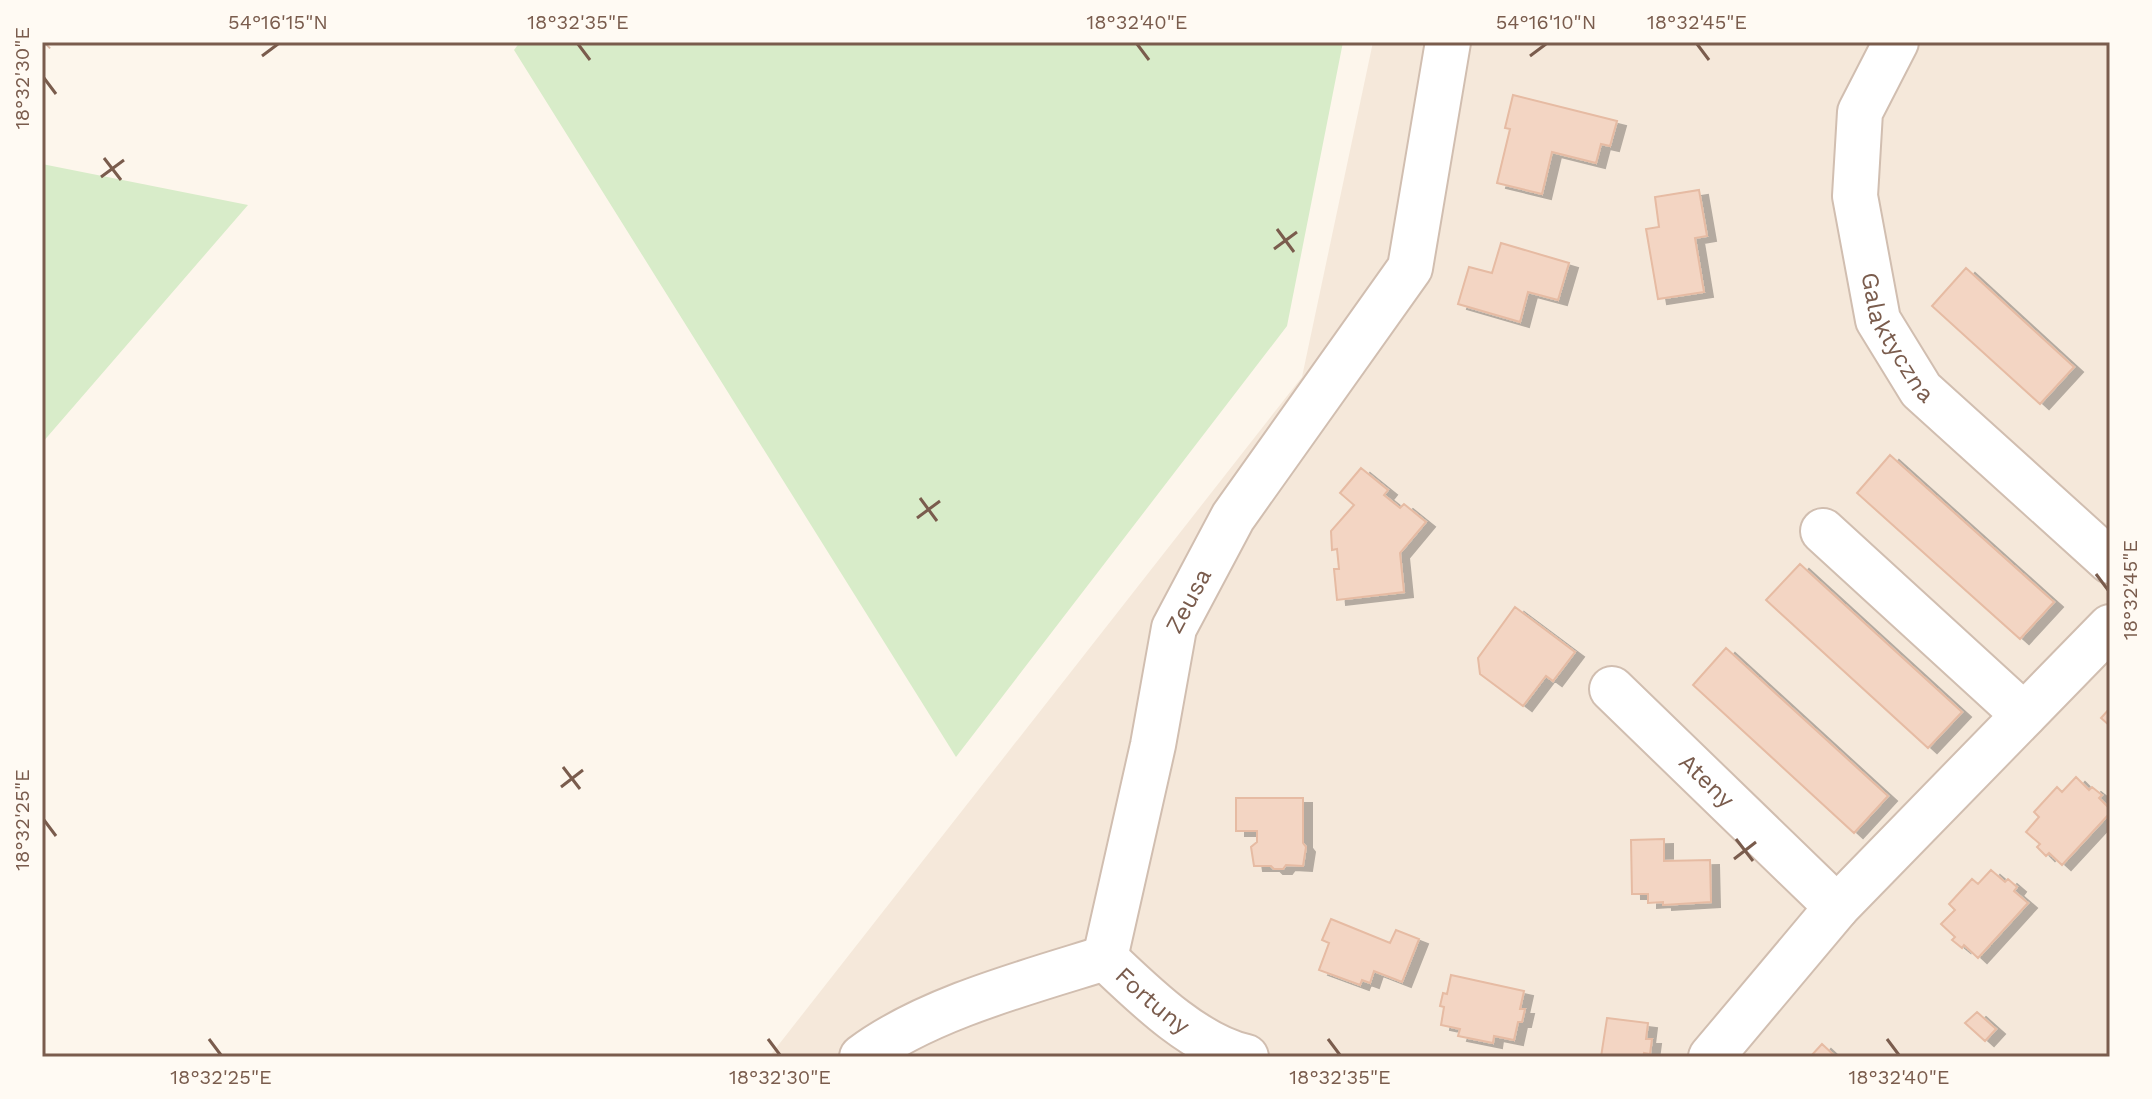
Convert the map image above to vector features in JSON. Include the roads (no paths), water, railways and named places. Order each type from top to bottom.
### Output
[{"type":"street","name":"Zeusa","points":[[1105,958],[1153,745],[1174,628],[1233,517],[1410,268],[1448,42]]},
{"type":"street","name":"Galaktyczna","points":[[1896,42],[1860,112],[1856,168],[1855,196],[1878,320],[1921,390],[2110,561]]},
{"type":"street","points":[[1823,531],[2024,715]]},
{"type":"street","points":[[1711,1057],[1837,907],[2110,627]]},
{"type":"street","name":"Ateny","points":[[1612,689],[1837,907]]},
{"type":"street","points":[[862,1057],[890,1037],[1004,990],[1105,958]]},
{"type":"street","name":"Fortuny","points":[[1105,958],[1157,1008],[1228,1053],[1246,1057]]}]
